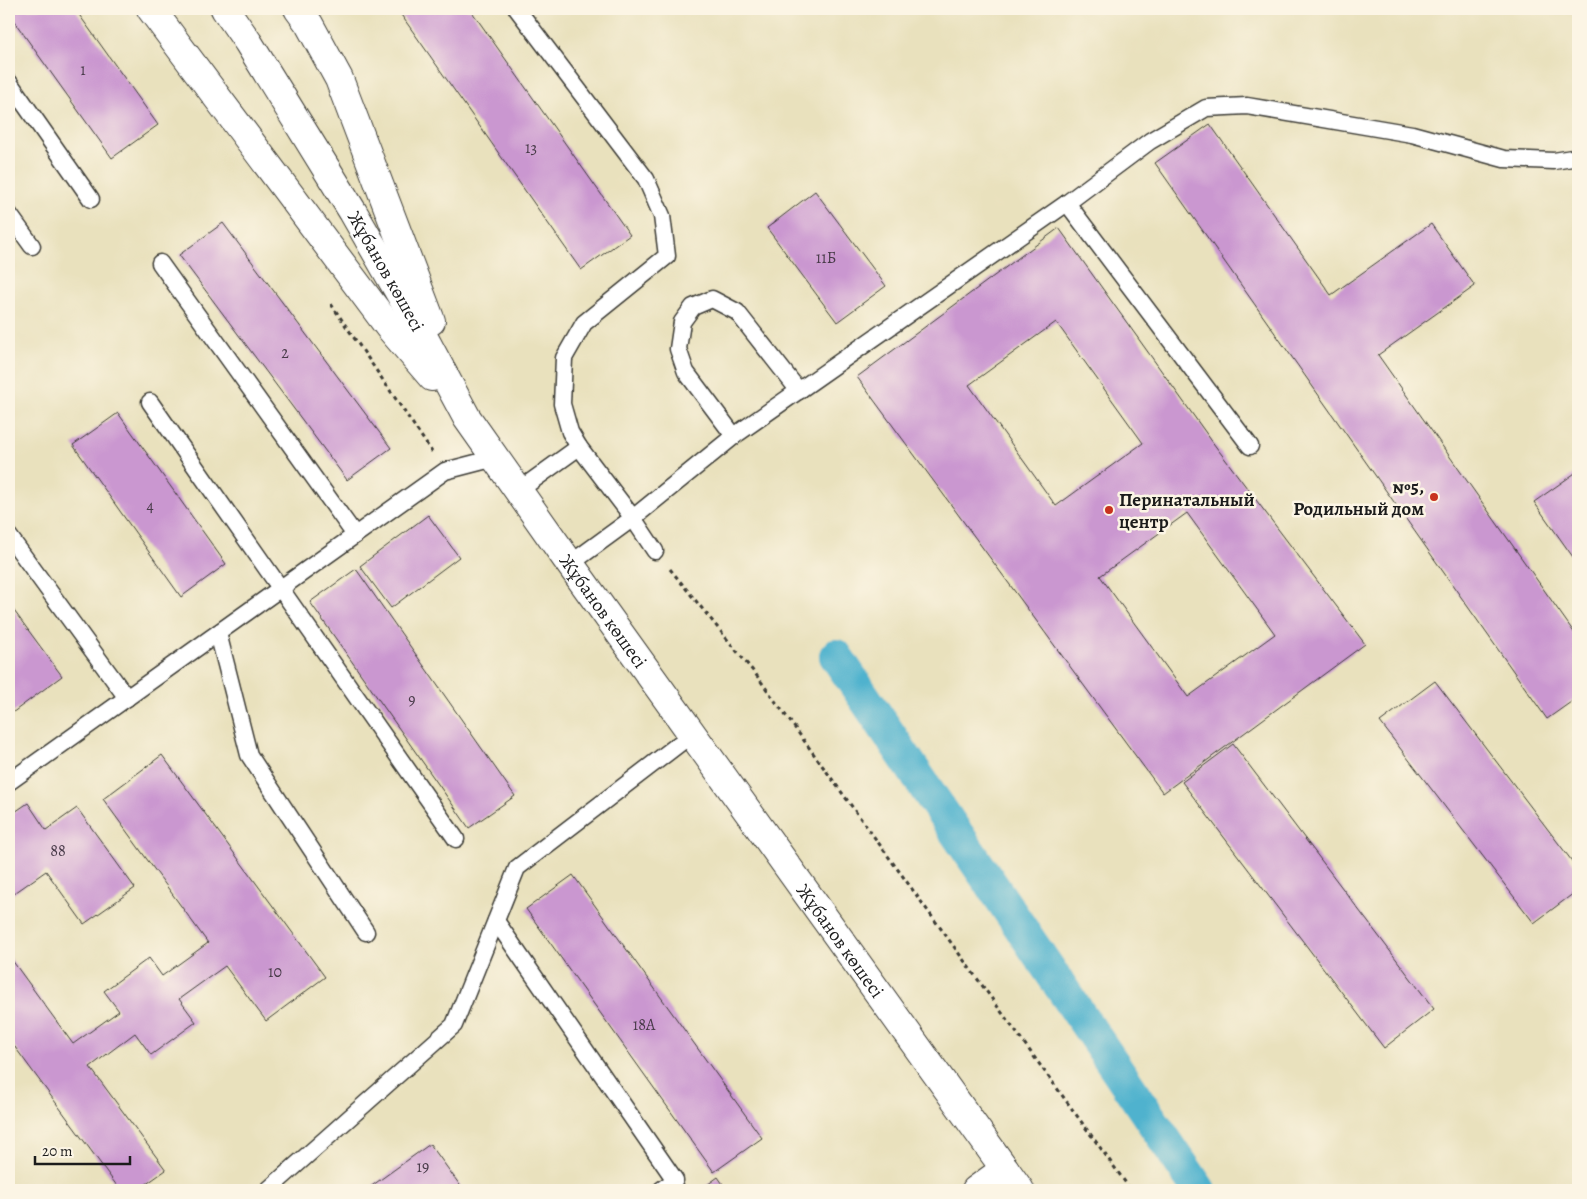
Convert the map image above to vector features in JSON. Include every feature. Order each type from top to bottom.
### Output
[{"type":"main road","points":[[151,9],[389,327],[467,418]]},
{"type":"main road","name":"Жұбанов көшесі","points":[[225,9],[248,42],[353,212],[407,306],[467,418],[1012,1180]]},
{"type":"main road","points":[[298,9],[309,24],[339,79],[467,418]]},
{"type":"main road","points":[[976,1190],[1012,1180]]},
{"type":"lane","points":[[517,9],[646,179],[662,216],[667,256],[584,323],[564,358],[562,404],[570,432],[579,447],[633,518],[655,551]]},
{"type":"lane","points":[[9,82],[92,199]]},
{"type":"lane","points":[[570,564],[633,518],[734,436],[1067,203],[1150,142],[1206,108],[1247,106],[1412,134],[1504,159],[1554,161],[1578,156]]},
{"type":"lane","points":[[1067,203],[1250,446]]},
{"type":"lane","points":[[9,214],[32,246]]},
{"type":"lane","points":[[160,263],[355,536]]},
{"type":"lane","points":[[734,436],[686,372],[678,349],[682,322],[693,307],[712,299],[737,312],[799,391]]},
{"type":"lane","points":[[150,402],[456,839]]},
{"type":"lane","points":[[518,491],[579,447]]},
{"type":"lane","points":[[9,782],[445,471],[495,458]]},
{"type":"lane","points":[[9,536],[127,698]]},
{"type":"lane","points":[[218,632],[249,755],[366,932]]},
{"type":"lane","points":[[268,1190],[454,1025],[517,868],[692,734]]},
{"type":"lane","points":[[496,921],[675,1180],[661,1190]]},
{"type":"path","points":[[655,551],[757,676],[1131,1190]]},
{"type":"building","points":[[9,9],[75,9],[158,125],[112,158],[9,14]]},
{"type":"building","points":[[397,9],[470,9],[630,235],[581,270]]},
{"type":"building","name":"№5, Родильный дом","points":[[1210,124],[1331,295],[1431,224],[1475,286],[1378,355],[1578,638],[1578,697],[1547,719],[1155,163]]},
{"type":"building","points":[[815,191],[886,286],[837,322],[767,228]]},
{"type":"building","points":[[223,223],[391,448],[347,480],[179,255]]},
{"type":"building","name":"Перинатальный центр","points":[[1059,228],[1216,447],[1365,644],[1163,793],[857,377]],"holes":[[[1056,322],[1143,443],[1056,506],[969,385]],[[1187,513],[1275,634],[1188,697],[1100,576]]]},
{"type":"building","points":[[118,413],[226,564],[181,597],[73,445]]},
{"type":"building","points":[[1578,471],[1578,564],[1534,502]]},
{"type":"building","points":[[428,515],[459,557],[391,608],[360,566]]},
{"type":"building","points":[[356,569],[515,796],[469,828],[310,602]]},
{"type":"building","points":[[9,604],[62,676],[12,713],[9,708]]},
{"type":"building","points":[[1435,681],[1578,869],[1578,890],[1534,923],[1380,722]]},
{"type":"building","points":[[1233,744],[1434,1009],[1384,1048],[1182,782]]},
{"type":"building","points":[[162,755],[325,977],[266,1021],[225,966],[179,999],[196,1022],[151,1055],[135,1033],[90,1067],[166,1170],[138,1190],[120,1190],[9,1039],[9,956],[73,1044],[119,1011],[104,991],[149,958],[162,976],[208,943],[103,799]]},
{"type":"building","points":[[28,803],[46,830],[77,808],[135,888],[84,924],[46,871],[9,897],[9,816]]},
{"type":"building","points":[[573,875],[762,1138],[714,1172],[526,909]]},
{"type":"building","points":[[430,1144],[462,1188],[458,1190],[366,1190]]},
{"type":"building","points":[[718,1177],[727,1190],[700,1190]]},
{"type":"waterway","points":[[836,656],[1199,1190]]},
{"type":"place","name":"№5, Родильный дом","points":[[1434,497]]},
{"type":"place","name":"Перинатальный центр","points":[[1109,510]]}]
